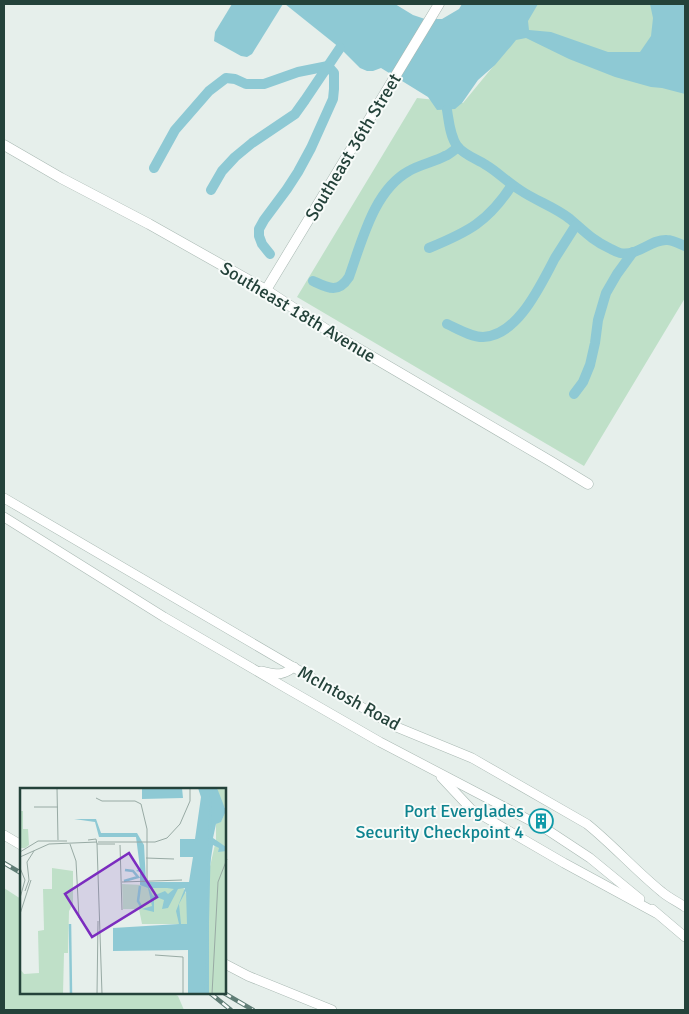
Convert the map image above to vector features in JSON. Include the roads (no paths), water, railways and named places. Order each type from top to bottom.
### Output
[{"type":"street","name":"Southeast 36th Street","points":[[266,290],[439,4]]},
{"type":"street","name":"Southeast 18th Avenue","points":[[4,145],[266,290],[330,332],[588,484]]},
{"type":"street","name":"McIntosh Road","points":[[4,498],[394,726],[472,758],[587,824],[604,837],[638,872],[685,907]]},
{"type":"street","name":"McIntosh Road","points":[[4,517],[164,616],[380,742],[532,821]]},
{"type":"street","points":[[256,670],[286,674],[294,667]]},
{"type":"street","name":"McIntosh Road","points":[[436,771],[472,809],[564,863],[656,913]]},
{"type":"street","name":"McIntosh Road","points":[[546,829],[590,858],[685,937]]},
{"type":"street","points":[[4,835],[20,844]]},
{"type":"street","points":[[226,965],[248,976],[332,1010]]},
{"type":"water","points":[[232,4],[283,4],[252,54],[247,57],[241,56],[214,41],[215,32]]},
{"type":"water","points":[[285,4],[395,4],[413,15],[425,19],[442,19],[459,9],[462,4],[538,4],[528,21],[529,30],[551,32],[608,52],[640,52],[651,36],[653,18],[650,4],[685,4],[685,94],[615,77],[569,59],[526,38],[516,40],[495,65],[478,80],[462,103],[455,109],[437,110],[428,97],[381,68],[367,71],[360,68],[340,48]]},
{"type":"waterway","points":[[211,190],[222,171],[235,157],[295,114],[340,48]]},
{"type":"waterway","points":[[154,168],[175,130],[209,91],[226,78],[235,79],[246,84],[264,84],[298,72],[328,66],[334,73],[333,99],[298,172],[259,229],[262,244],[270,254]]},
{"type":"waterway","points":[[447,110],[451,133],[460,149],[526,194],[552,207],[570,219],[603,245],[626,254],[661,240],[672,241],[685,246]]},
{"type":"waterway","points":[[313,281],[332,288],[341,286],[349,277],[364,233],[378,203],[387,191],[409,171],[447,155],[458,147]]},
{"type":"waterway","points":[[429,248],[455,237],[476,224],[494,208],[512,185]]},
{"type":"waterway","points":[[447,324],[478,337],[496,334],[507,328],[527,307],[576,225]]},
{"type":"waterway","points":[[574,394],[583,382],[590,365],[598,320],[606,293],[633,252]]},
{"type":"tunnel","points":[[531,821],[546,829]]},
{"type":"railway","points":[[4,863],[20,872]]},
{"type":"railway","points":[[211,994],[231,1010]]},
{"type":"railway","points":[[226,994],[253,1010]]},
{"type":"place","name":"Port Everglades Security Checkpoint 4","points":[[541,821]]}]
